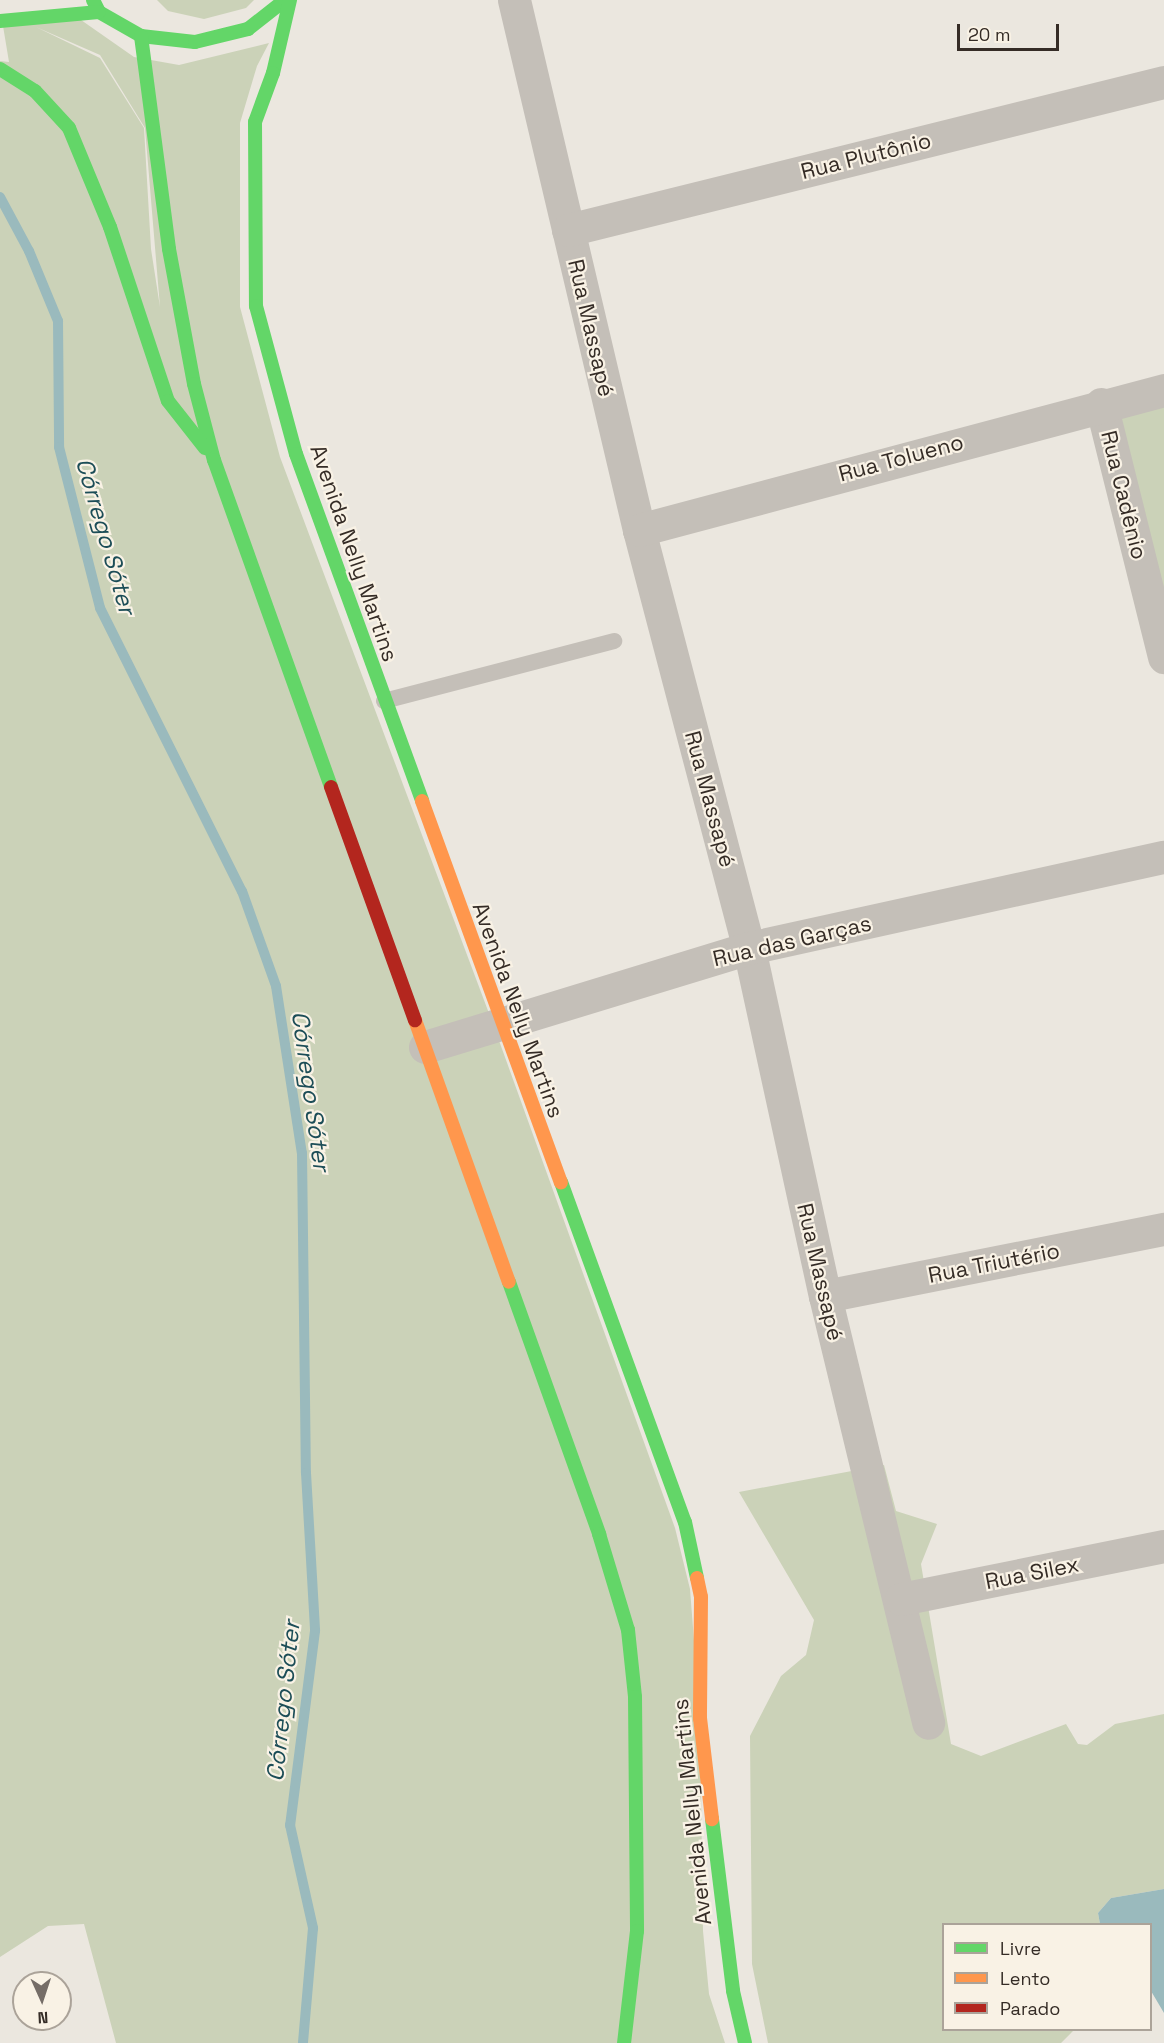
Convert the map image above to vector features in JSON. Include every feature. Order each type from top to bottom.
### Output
[{"type":"main road","points":[[0,21],[96,6],[141,36],[195,42],[248,29],[288,0]]},
{"type":"main road","name":"Avenida Nelly Martins","points":[[288,0],[273,73],[255,122],[256,306],[296,454],[500,1022],[685,1522],[701,1597],[700,1719],[733,1991],[745,2043]]},
{"type":"main road","name":"Avenida Nelly Martins","points":[[141,36],[169,249],[194,384],[214,460],[599,1534],[628,1630],[635,1697],[637,1931],[624,2043]]},
{"type":"main road","points":[[0,69],[35,91],[69,128],[110,227],[168,401],[214,460]]},
{"type":"street","name":"Rua Massapé","points":[[514,0],[639,530],[749,948],[825,1296],[900,1599],[928,1723]]},
{"type":"street","name":"Rua Plutônio","points":[[568,230],[1164,82]]},
{"type":"street","name":"Rua Tolueno","points":[[639,530],[1101,404],[1164,390]]},
{"type":"street","name":"Rua Cadênio","points":[[1101,404],[1164,657]]},
{"type":"street","name":"Rua das Garças","points":[[425,1047],[500,1022],[749,948],[1164,857]]},
{"type":"street","name":"Rua Triutério","points":[[825,1296],[1164,1229]]},
{"type":"street","name":"Rua Silex","points":[[900,1599],[1164,1546]]},
{"type":"lane","points":[[384,700],[614,641]]},
{"type":"green space","points":[[157,0],[254,0],[246,8],[204,19],[168,11]]},
{"type":"green space","points":[[71,13],[134,57],[179,65],[269,43],[257,66],[240,123],[240,307],[280,457],[493,1024],[675,1528],[690,1589],[700,1718],[703,1931],[709,1994],[725,2043],[116,2043],[84,1924],[48,1926],[0,1957],[0,61],[9,62],[3,26]],"holes":[[[36,27],[100,55],[145,128],[160,307],[151,249],[144,128],[100,58]]]},
{"type":"green space","points":[[1164,390],[1164,657],[1101,404]]},
{"type":"green space","points":[[884,1465],[896,1511],[937,1524],[921,1564],[951,1744],[981,1756],[1066,1724],[1078,1744],[1087,1745],[1115,1724],[1164,1714],[1164,1889],[1111,1898],[1098,1913],[1100,1923],[942,1923],[942,2031],[1073,2031],[1061,2043],[768,2043],[752,1964],[750,1736],[781,1676],[806,1655],[814,1620],[739,1492]]},
{"type":"water","points":[[1164,1889],[1164,2013],[1152,1993],[1152,1923],[1100,1923],[1098,1913],[1111,1898]]},
{"type":"waterway","name":"Córrego Sóter","points":[[0,197],[29,251],[58,321],[59,447],[100,608],[242,891],[276,986],[302,1153],[306,1473],[315,1631],[290,1825],[313,1928],[303,2043]]},
{"type":"traffic: fast","points":[[93,0],[99,12],[141,36],[195,42],[248,29],[285,0]]},
{"type":"traffic: fast","points":[[290,0],[273,73],[255,122],[256,306],[296,454],[422,801]]},
{"type":"traffic: fast","points":[[0,21],[99,12]]},
{"type":"traffic: fast","points":[[141,36],[169,249],[194,384],[214,460],[331,787]]},
{"type":"traffic: fast","points":[[0,69],[35,91],[69,128],[110,227],[168,401],[205,448]]},
{"type":"traffic: fast","points":[[561,1182],[685,1522],[697,1578]]},
{"type":"traffic: fast","points":[[509,1282],[599,1534],[628,1630],[635,1697],[637,1931],[624,2043]]},
{"type":"traffic: fast","points":[[712,1819],[733,1991],[745,2043]]},
{"type":"traffic: slow","points":[[422,801],[561,1182]]},
{"type":"traffic: slow","points":[[415,1020],[509,1282]]},
{"type":"traffic: slow","points":[[697,1578],[701,1597],[700,1718],[712,1819]]},
{"type":"traffic: jam","points":[[331,787],[415,1020]]}]
